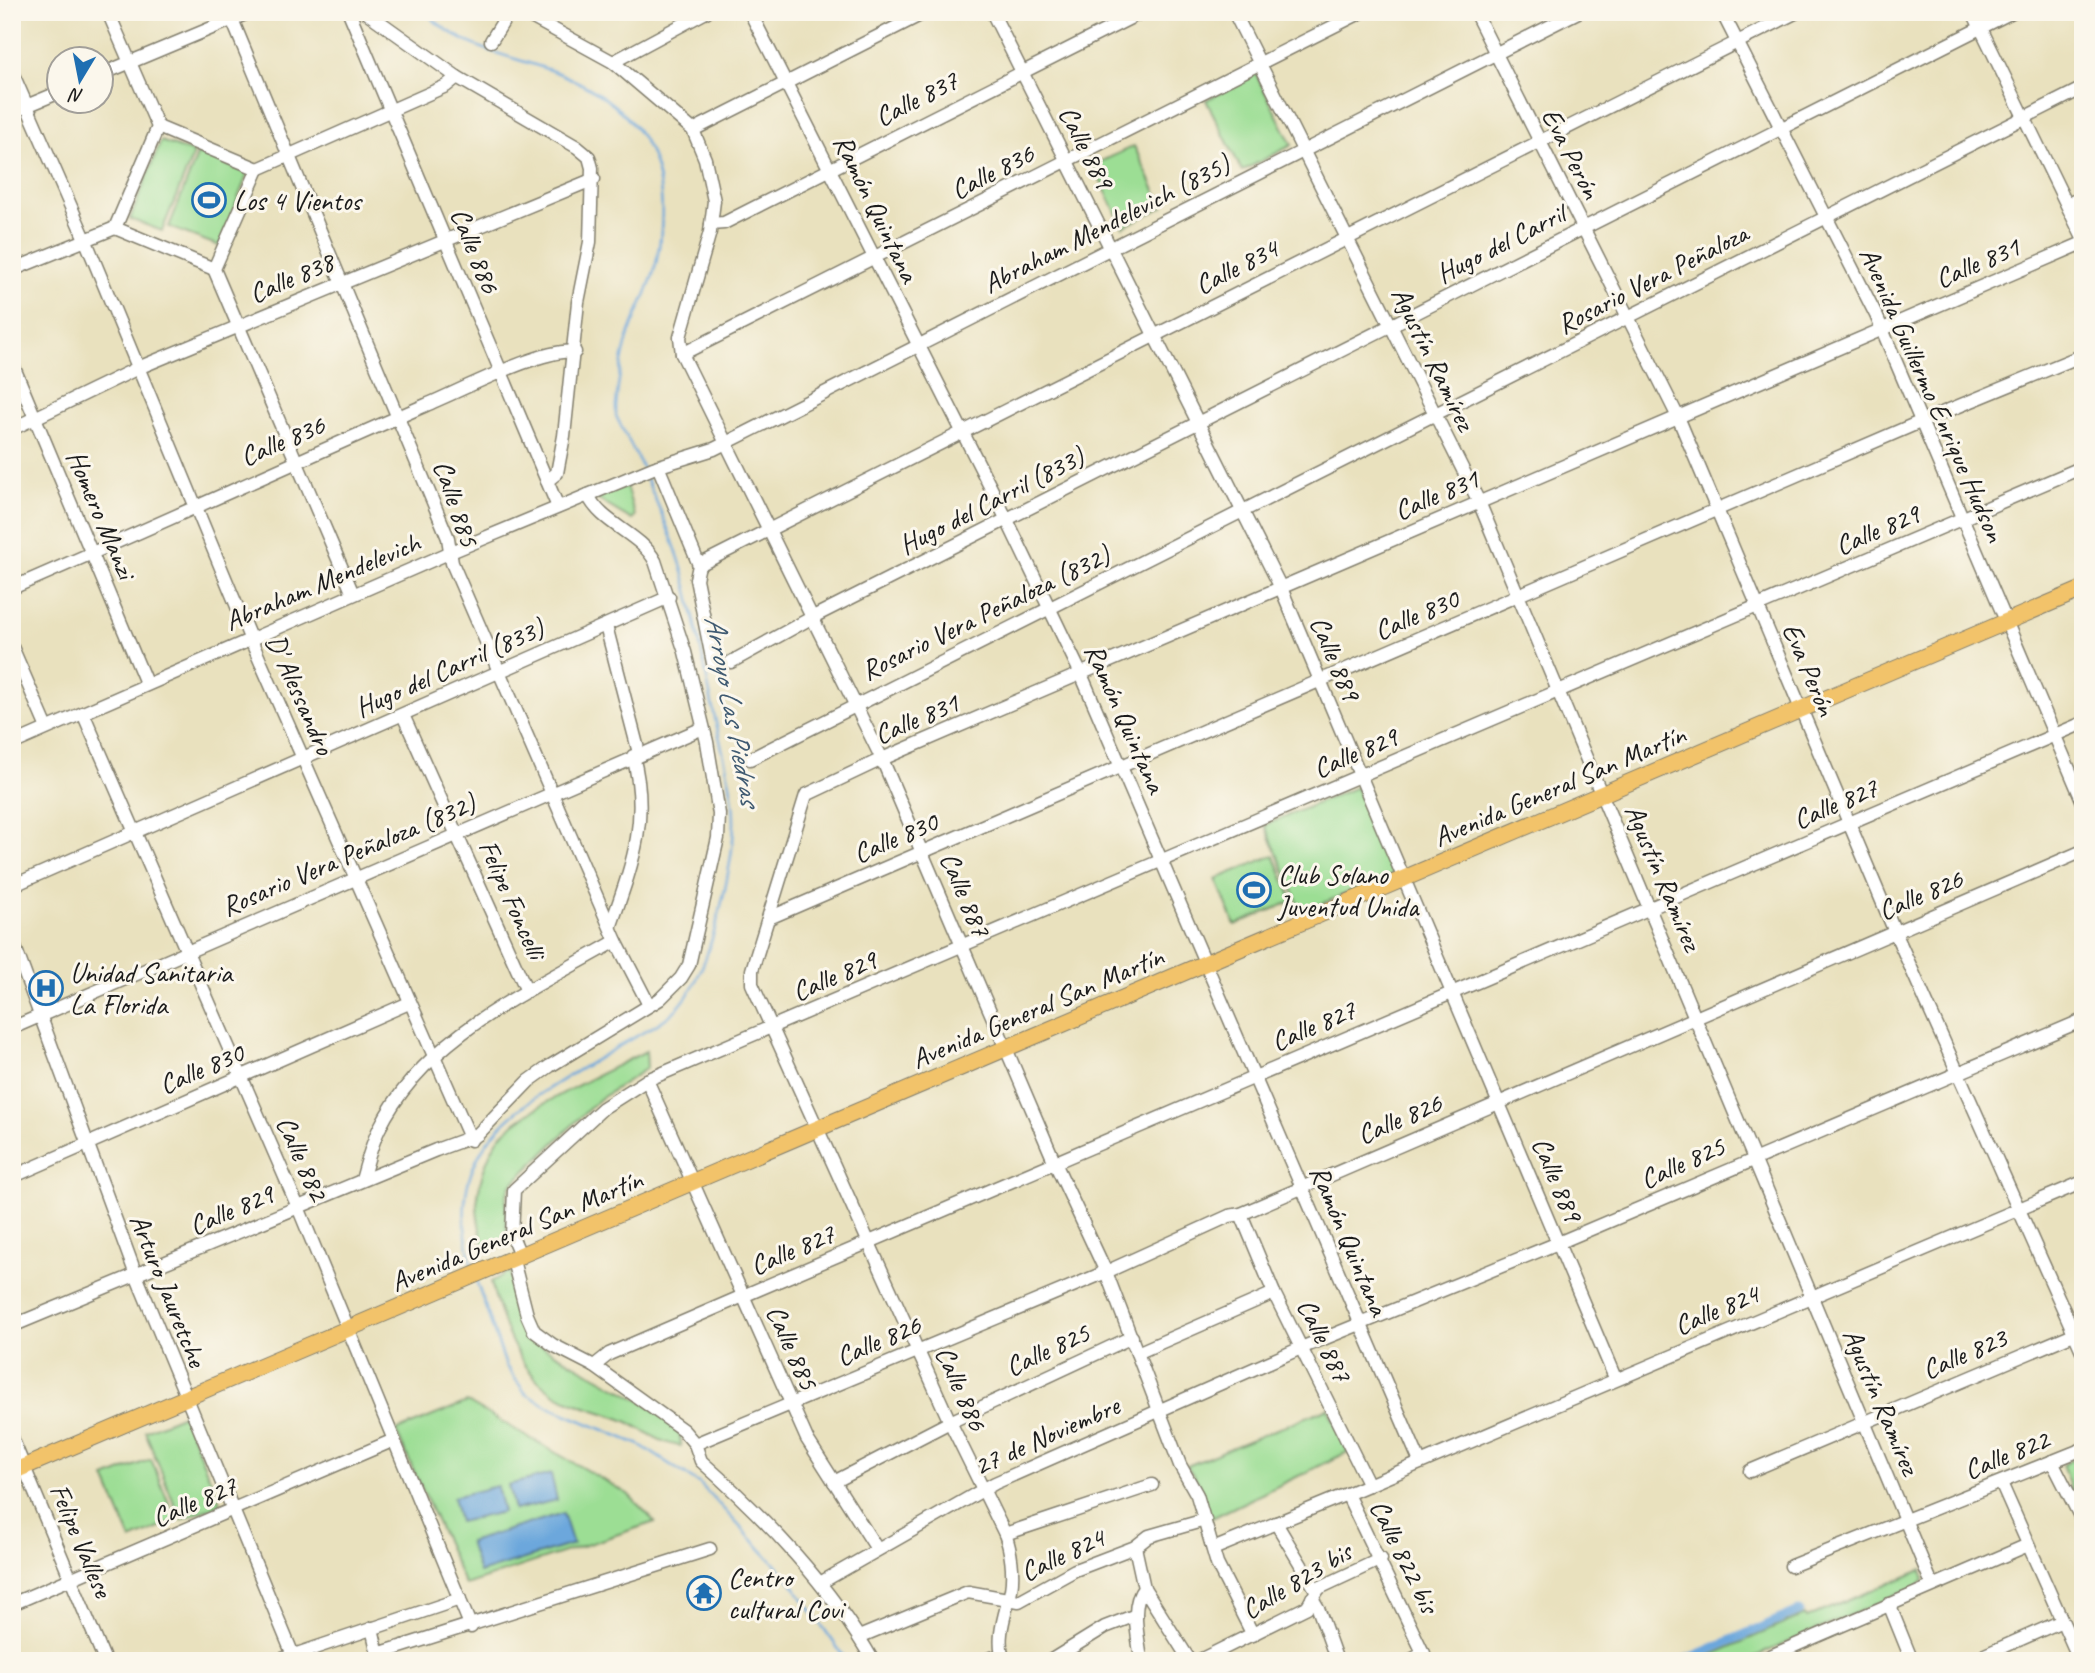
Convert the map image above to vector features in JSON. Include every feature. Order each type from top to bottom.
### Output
[{"type":"main road","name":"Avenida General San Martín","points":[[18,1469],[512,1261],[2083,589]]},
{"type":"street","points":[[108,12],[158,127],[258,169]]},
{"type":"street","points":[[116,68],[231,16],[250,12]]},
{"type":"street","name":"Calle 886","points":[[349,12],[558,507]]},
{"type":"street","points":[[366,12],[457,76],[577,147],[589,157],[594,179],[590,242],[578,302],[575,352],[558,468],[555,476],[547,481]]},
{"type":"street","points":[[491,41],[509,12]]},
{"type":"street","points":[[523,12],[613,62],[693,130],[712,186],[711,224],[680,337],[681,354]]},
{"type":"street","points":[[613,62],[706,12]]},
{"type":"street","name":"Ramón Quintana","points":[[750,12],[1007,520],[1081,674],[1420,1462]]},
{"type":"street","points":[[693,130],[926,12]]},
{"type":"street","name":"Calle 889","points":[[992,12],[1280,588],[1615,1378]]},
{"type":"street","name":"Calle 837","points":[[711,224],[724,223],[1142,12]]},
{"type":"street","name":"Agustín Ramírez","points":[[1234,12],[1479,502],[1933,1584]]},
{"type":"street","name":"Calle 836","points":[[681,354],[1362,12]]},
{"type":"street","name":"Eva Perón","points":[[1475,12],[1678,417],[1895,932],[2078,1332],[2083,1353]]},
{"type":"street","name":"Abraham Mendelevich (835)","points":[[655,467],[726,443],[1578,12]]},
{"type":"street","name":"Avenida Guillermo Enrique Hudson","points":[[1722,12],[1882,329],[2083,802]]},
{"type":"street","name":"Calle 834","points":[[699,565],[1797,12]]},
{"type":"street","points":[[1973,12],[2068,204],[2083,240]]},
{"type":"street","name":"Hugo del Carril","points":[[1198,422],[2012,12]]},
{"type":"street","name":"Calle 885","points":[[231,16],[399,417],[451,552],[452,563],[616,941],[649,1005]]},
{"type":"street","name":"D' Alessandro","points":[[12,72],[85,239],[250,638],[471,1140]]},
{"type":"street","points":[[214,269],[258,169],[290,152],[446,86],[457,76]]},
{"type":"street","name":"Rosario Vera Peñaloza","points":[[1242,511],[2083,88]]},
{"type":"street","points":[[12,112],[46,98]]},
{"type":"street","points":[[115,228],[158,127]]},
{"type":"street","name":"Calle 838","points":[[12,429],[138,368],[594,179]]},
{"type":"street","points":[[2068,204],[2083,197]]},
{"type":"street","points":[[12,270],[115,228],[214,269],[353,594]]},
{"type":"street","name":"Calle 831","points":[[810,792],[2083,240]]},
{"type":"street","name":"Calle 836","points":[[12,588],[93,554],[297,460],[500,373],[558,351],[575,352]]},
{"type":"street","name":"Calle 887","points":[[681,354],[882,759],[1055,1163],[1106,1272],[1180,1465],[1197,1495],[1221,1573],[1253,1635]]},
{"type":"street","name":"Calle 830","points":[[769,918],[1920,422],[2083,355]]},
{"type":"street","name":"Homero Manzi","points":[[12,363],[146,683]]},
{"type":"street","name":"Hugo del Carril (833)","points":[[731,662],[813,617],[1198,422]]},
{"type":"street","points":[[655,467],[699,565],[696,579],[713,663]]},
{"type":"street","name":"Abraham Mendelevich","points":[[12,744],[250,638],[655,467]]},
{"type":"street","name":"Calle 829","points":[[873,1661],[820,1583],[701,1461],[695,1444],[676,1423],[594,1366],[553,1345],[534,1331],[512,1261],[514,1190],[603,1108],[647,1080],[1162,863],[2083,467]]},
{"type":"street","points":[[471,1140],[550,1066],[670,990],[689,965],[718,838],[718,807],[703,727],[669,597],[647,548],[597,508],[588,495]]},
{"type":"street","name":"Rosario Vera Peñaloza (832)","points":[[750,759],[1242,511]]},
{"type":"street","name":"Hugo del Carril (833)","points":[[134,832],[669,597]]},
{"type":"street","points":[[606,626],[636,754],[639,779],[639,837],[611,925]]},
{"type":"street","points":[[12,646],[47,728]]},
{"type":"street","name":"Calle 882","points":[[83,713],[298,1207],[471,1627]]},
{"type":"street","name":"Felipe Foncelli","points":[[403,715],[526,989]]},
{"type":"street","name":"Calle 827","points":[[594,1366],[609,1354],[743,1296],[2083,723]]},
{"type":"street","name":"Rosario Vera Peñaloza (832)","points":[[12,1028],[703,727]]},
{"type":"street","name":"Calle 886","points":[[810,792],[801,809],[751,975],[772,1028],[950,1422],[1005,1534],[1011,1581],[1001,1629],[1003,1658]]},
{"type":"street","points":[[12,886],[134,832]]},
{"type":"street","name":"Calle 826","points":[[695,1444],[1106,1272],[1229,1216],[1241,1214],[2083,851]]},
{"type":"street","name":"Arturo Jauretche","points":[[12,939],[136,1275],[293,1655]]},
{"type":"street","points":[[362,1180],[378,1132],[388,1112],[413,1078],[433,1057],[526,989],[616,941]]},
{"type":"street","name":"Calle 830","points":[[12,1177],[409,1003]]},
{"type":"street","name":"Calle 825","points":[[1301,1348],[1558,1243],[1752,1158],[2083,1020]]},
{"type":"street","name":"Calle 885","points":[[647,1080],[807,1439],[877,1549]]},
{"type":"street","name":"Calle 829","points":[[12,1326],[362,1180],[471,1140]]},
{"type":"street","name":"Calle 824","points":[[1369,1485],[1615,1378],[2083,1182]]},
{"type":"street","name":"Calle 887","points":[[1241,1214],[1274,1293],[1369,1485]]},
{"type":"street","points":[[1137,1353],[1274,1293]]},
{"type":"street","name":"Calle 823","points":[[1750,1471],[2078,1332]]},
{"type":"street","name":"Calle 825","points":[[834,1482],[950,1422],[1132,1337]]},
{"type":"street","name":"27 de Noviembre","points":[[820,1583],[983,1489],[1301,1348]]},
{"type":"street","name":"Felipe Vallese","points":[[12,1438],[18,1469],[71,1579],[106,1661]]},
{"type":"street","name":"Calle 827","points":[[12,1604],[394,1440]]},
{"type":"street","name":"Calle 822","points":[[1791,1566],[2083,1449]]},
{"type":"street","points":[[2052,1461],[2083,1522]]},
{"type":"street","points":[[2001,1482],[2080,1661]]},
{"type":"street","points":[[1005,1534],[1152,1485]]},
{"type":"street","name":"Calle 822 bis","points":[[1369,1485],[1347,1494],[1381,1559],[1426,1657]]},
{"type":"street","points":[[1213,1549],[1347,1494]]},
{"type":"street","name":"Calle 824","points":[[859,1637],[968,1592],[1019,1601],[1068,1574],[1135,1547],[1149,1536],[1205,1520]]},
{"type":"street","points":[[1276,1522],[1314,1594],[1337,1661]]},
{"type":"street","points":[[1759,1661],[2028,1545]]},
{"type":"street","points":[[1135,1547],[1144,1588],[1190,1661]]},
{"type":"street","points":[[372,1628],[377,1650],[382,1653],[471,1627],[710,1549]]},
{"type":"street","name":"Calle 823 bis","points":[[1198,1661],[1307,1607],[1314,1594],[1381,1559]]},
{"type":"street","points":[[1141,1661],[1136,1615],[1140,1593],[1144,1588]]},
{"type":"street","points":[[276,1661],[460,1599]]},
{"type":"street","points":[[1889,1604],[1912,1661]]},
{"type":"street","points":[[1050,1661],[1105,1627],[1136,1615]]},
{"type":"street","points":[[1970,1661],[2062,1621]]},
{"type":"street","points":[[1409,1661],[1426,1657]]},
{"type":"street","points":[[981,1661],[1003,1658]]},
{"type":"green space","points":[[1256,74],[1292,145],[1242,171],[1206,100]]},
{"type":"green space","points":[[161,141],[194,153],[162,231],[130,219]]},
{"type":"green space","points":[[1134,146],[1163,207],[1123,227],[1093,165]]},
{"type":"green space","name":"Los 4 Vientos","points":[[198,153],[248,173],[219,246],[169,227]]},
{"type":"green space","points":[[626,486],[635,516],[632,520],[597,499],[597,495]]},
{"type":"green space","points":[[1356,787],[1393,874],[1302,912],[1265,825]]},
{"type":"green space","name":"Club Solano Juventud Unida","points":[[1274,855],[1293,901],[1235,925],[1216,879]]},
{"type":"green space","points":[[646,1051],[647,1068],[597,1101],[510,1186],[506,1197],[507,1246],[484,1252],[477,1209],[479,1191],[486,1163],[499,1138],[526,1115],[546,1103]]},
{"type":"green space","points":[[510,1271],[519,1320],[533,1341],[648,1405],[679,1430],[681,1446],[660,1440],[628,1422],[567,1400],[537,1380],[508,1334],[491,1282]]},
{"type":"green space","points":[[467,1402],[628,1494],[655,1522],[465,1585],[396,1431]]},
{"type":"green space","points":[[1328,1408],[1348,1452],[1210,1519],[1199,1484],[1187,1466]]},
{"type":"green space","points":[[183,1415],[221,1504],[181,1520],[145,1431]]},
{"type":"green space","points":[[2083,1454],[2083,1491],[2073,1495],[2062,1465]]},
{"type":"green space","points":[[151,1459],[176,1521],[131,1540],[105,1478]]},
{"type":"green space","points":[[1922,1570],[1924,1579],[1918,1586],[1745,1661],[1698,1661],[1804,1615],[1806,1618]]},
{"type":"water","points":[[551,1474],[557,1500],[514,1510],[508,1485]]},
{"type":"water","points":[[497,1486],[503,1512],[459,1522],[453,1497]]},
{"type":"water","points":[[563,1513],[573,1544],[479,1573],[469,1542]]},
{"type":"waterway","name":"Arroyo Las Piedras","points":[[425,12],[457,37],[474,45],[563,75],[592,90],[616,107],[634,126],[648,148],[657,172],[661,198],[661,227],[655,269],[626,346],[616,406],[616,416],[643,469]]},
{"type":"waterway","name":"Arroyo Las Piedras","points":[[473,1270],[465,1225],[467,1188],[479,1156],[498,1130],[523,1107],[654,1026],[682,1003],[702,967],[725,889],[734,822],[730,783],[685,579],[672,539],[645,475]]},
{"type":"waterway","name":"Arroyo Las Piedras","points":[[476,1280],[506,1366],[526,1394],[551,1408],[640,1445],[700,1484],[788,1578],[847,1661]]},
{"type":"waterway","points":[[2083,1477],[2077,1479],[2083,1491]]},
{"type":"waterway","points":[[1683,1661],[1799,1611]]},
{"type":"place","name":"Los 4 Vientos","points":[[209,200]]},
{"type":"place","name":"Club Solano Juventud Unida","points":[[1254,890]]},
{"type":"place","name":"Unidad Sanitaria La Florida","points":[[46,988]]},
{"type":"place","name":"Centro cultural Covi","points":[[704,1593]]}]
